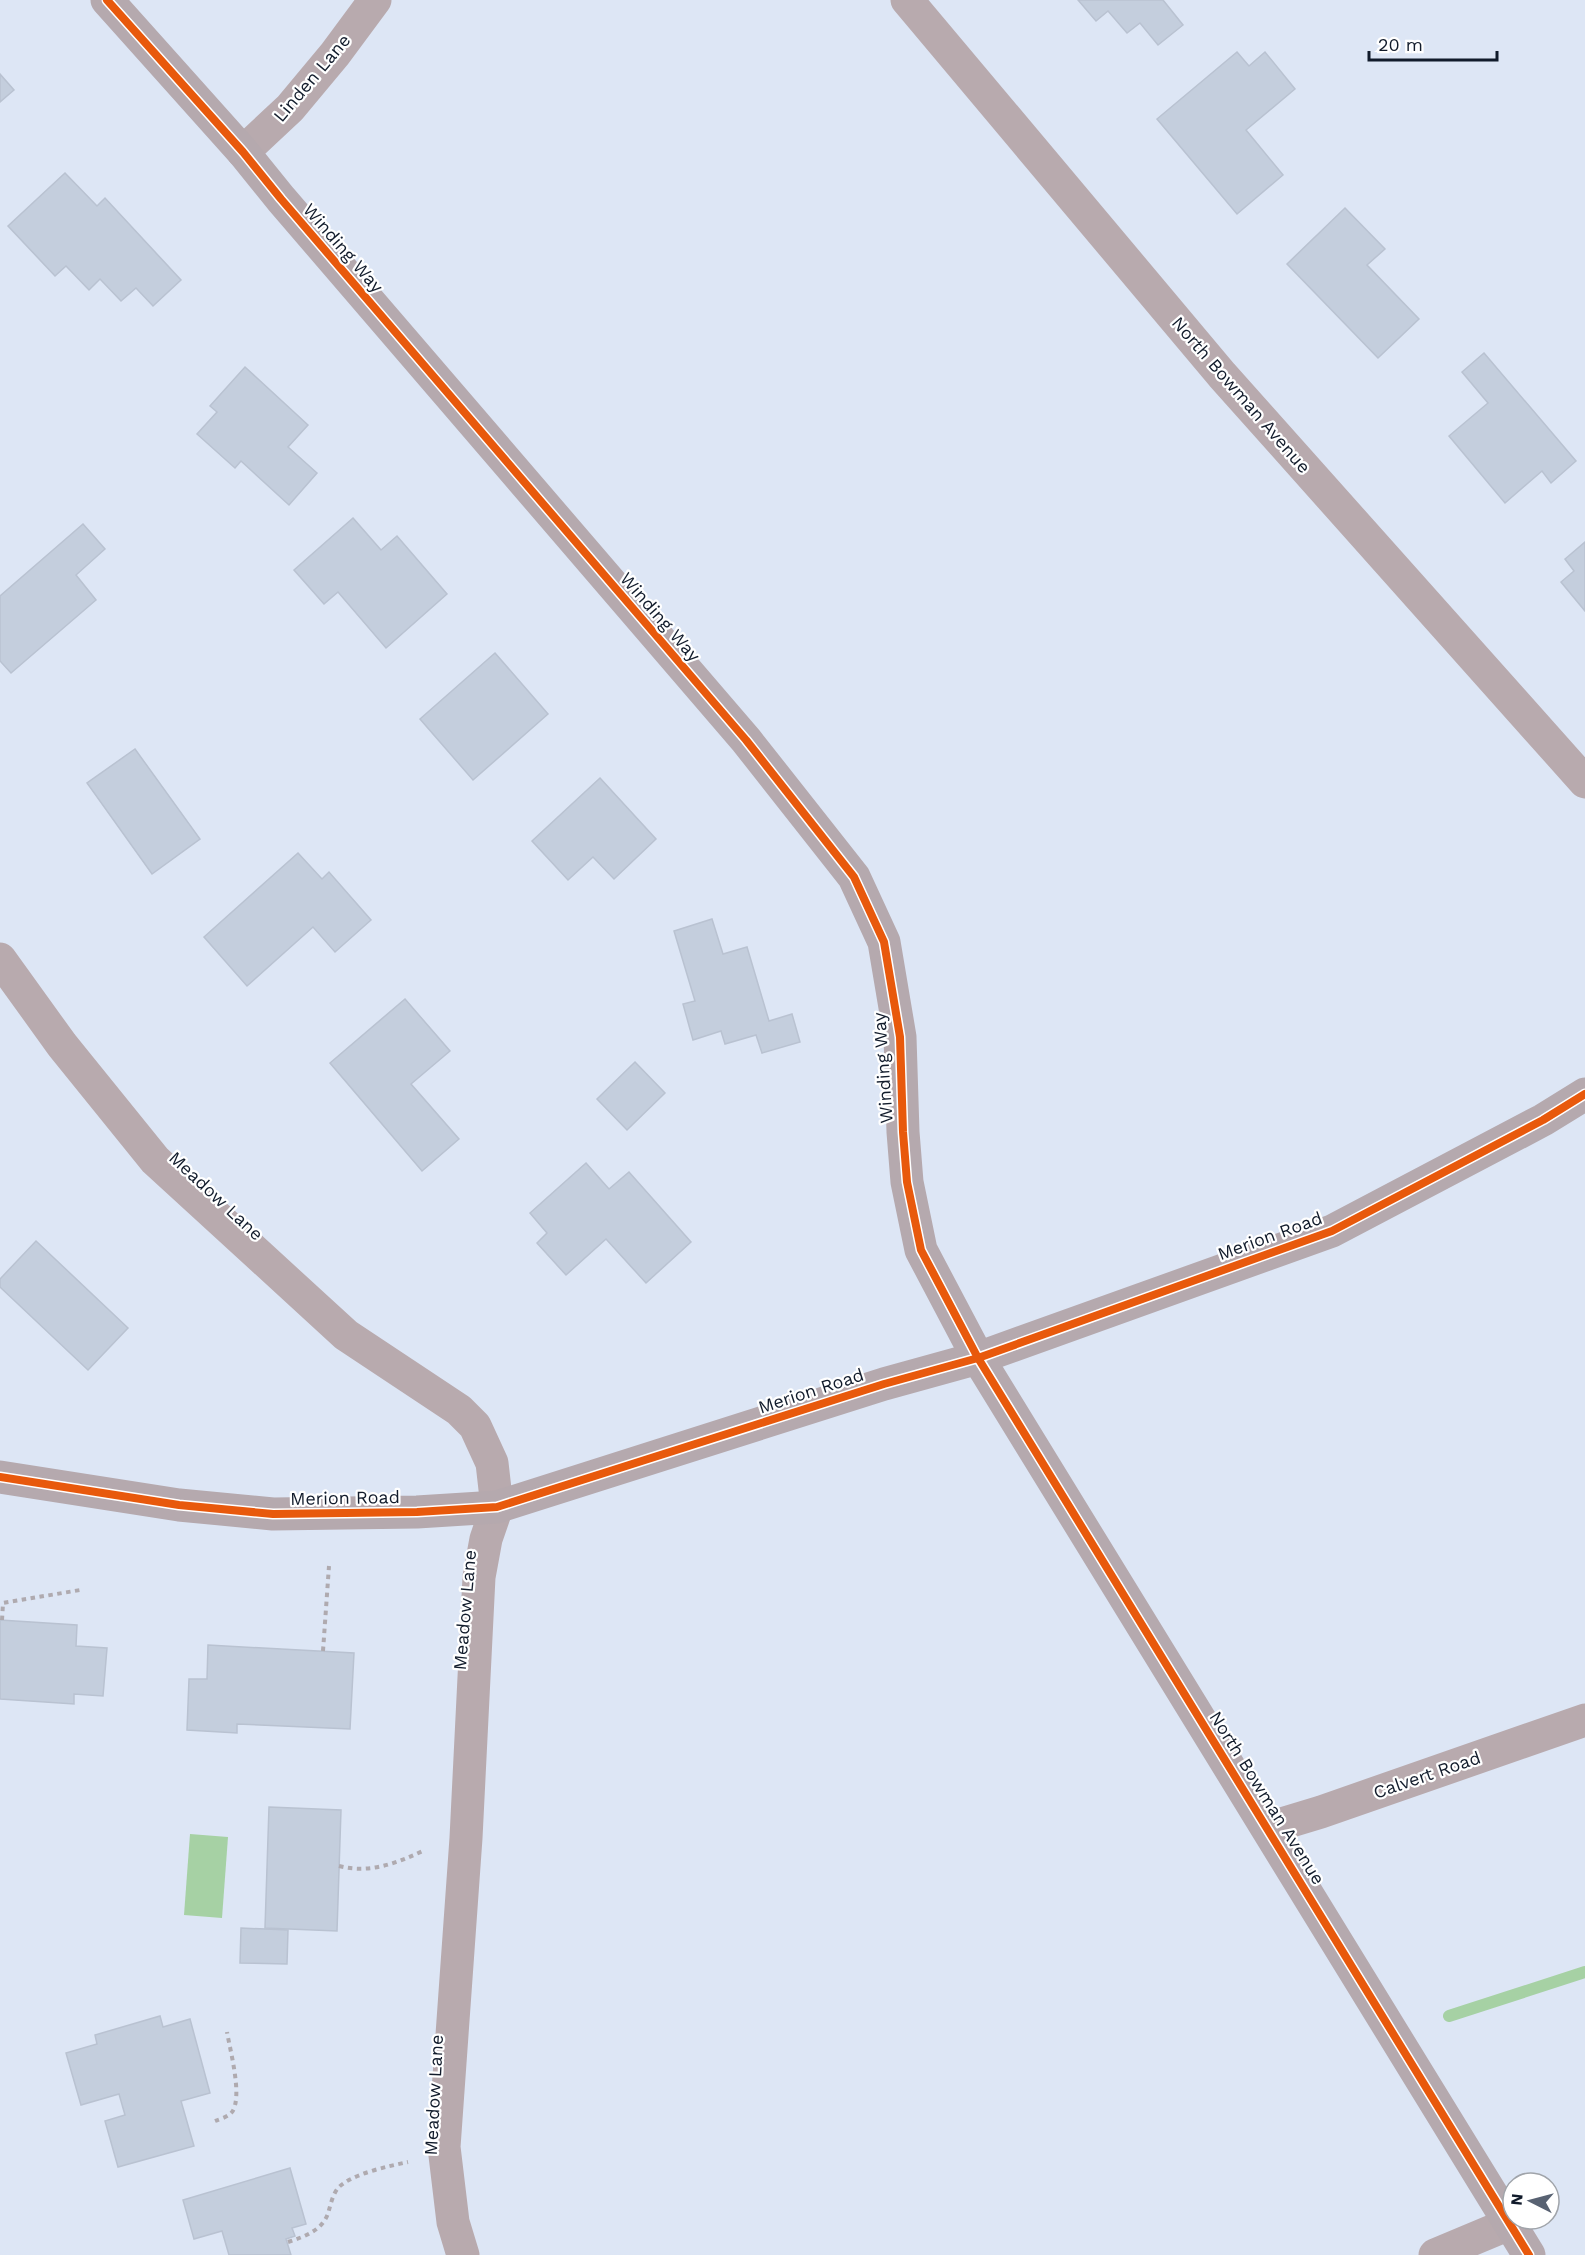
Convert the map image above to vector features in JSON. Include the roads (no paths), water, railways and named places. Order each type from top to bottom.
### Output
[{"type":"street","name":"Winding Way","points":[[107,0],[243,152],[746,740],[854,877],[884,942],[900,1037],[907,1182],[921,1250],[978,1358]]},
{"type":"street","name":"Linden Lane","points":[[243,152],[290,108],[375,0]]},
{"type":"street","name":"North Bowman Avenue","points":[[907,0],[1222,375],[1585,782]]},
{"type":"street","name":"Meadow Lane","points":[[0,959],[62,1045],[155,1160],[346,1335],[459,1410],[475,1426],[492,1463],[497,1507],[486,1539],[479,1577],[466,1838],[444,2155],[453,2222],[463,2255]]},
{"type":"street","name":"Merion Road","points":[[0,1477],[179,1505],[273,1514],[417,1512],[497,1507],[884,1384],[978,1358],[1332,1231],[1544,1120],[1585,1094]]},
{"type":"street","name":"North Bowman Avenue","points":[[978,1358],[1501,2211]]},
{"type":"street","name":"Calvert Road","points":[[1268,1828],[1321,1812],[1585,1720]]},
{"type":"street","points":[[1435,2255],[1501,2227]]},
{"type":"street","name":"North Bowman Avenue","points":[[1514,2231],[1529,2255]]},
{"type":"waterway","points":[[1449,2016],[1585,1972]]}]
